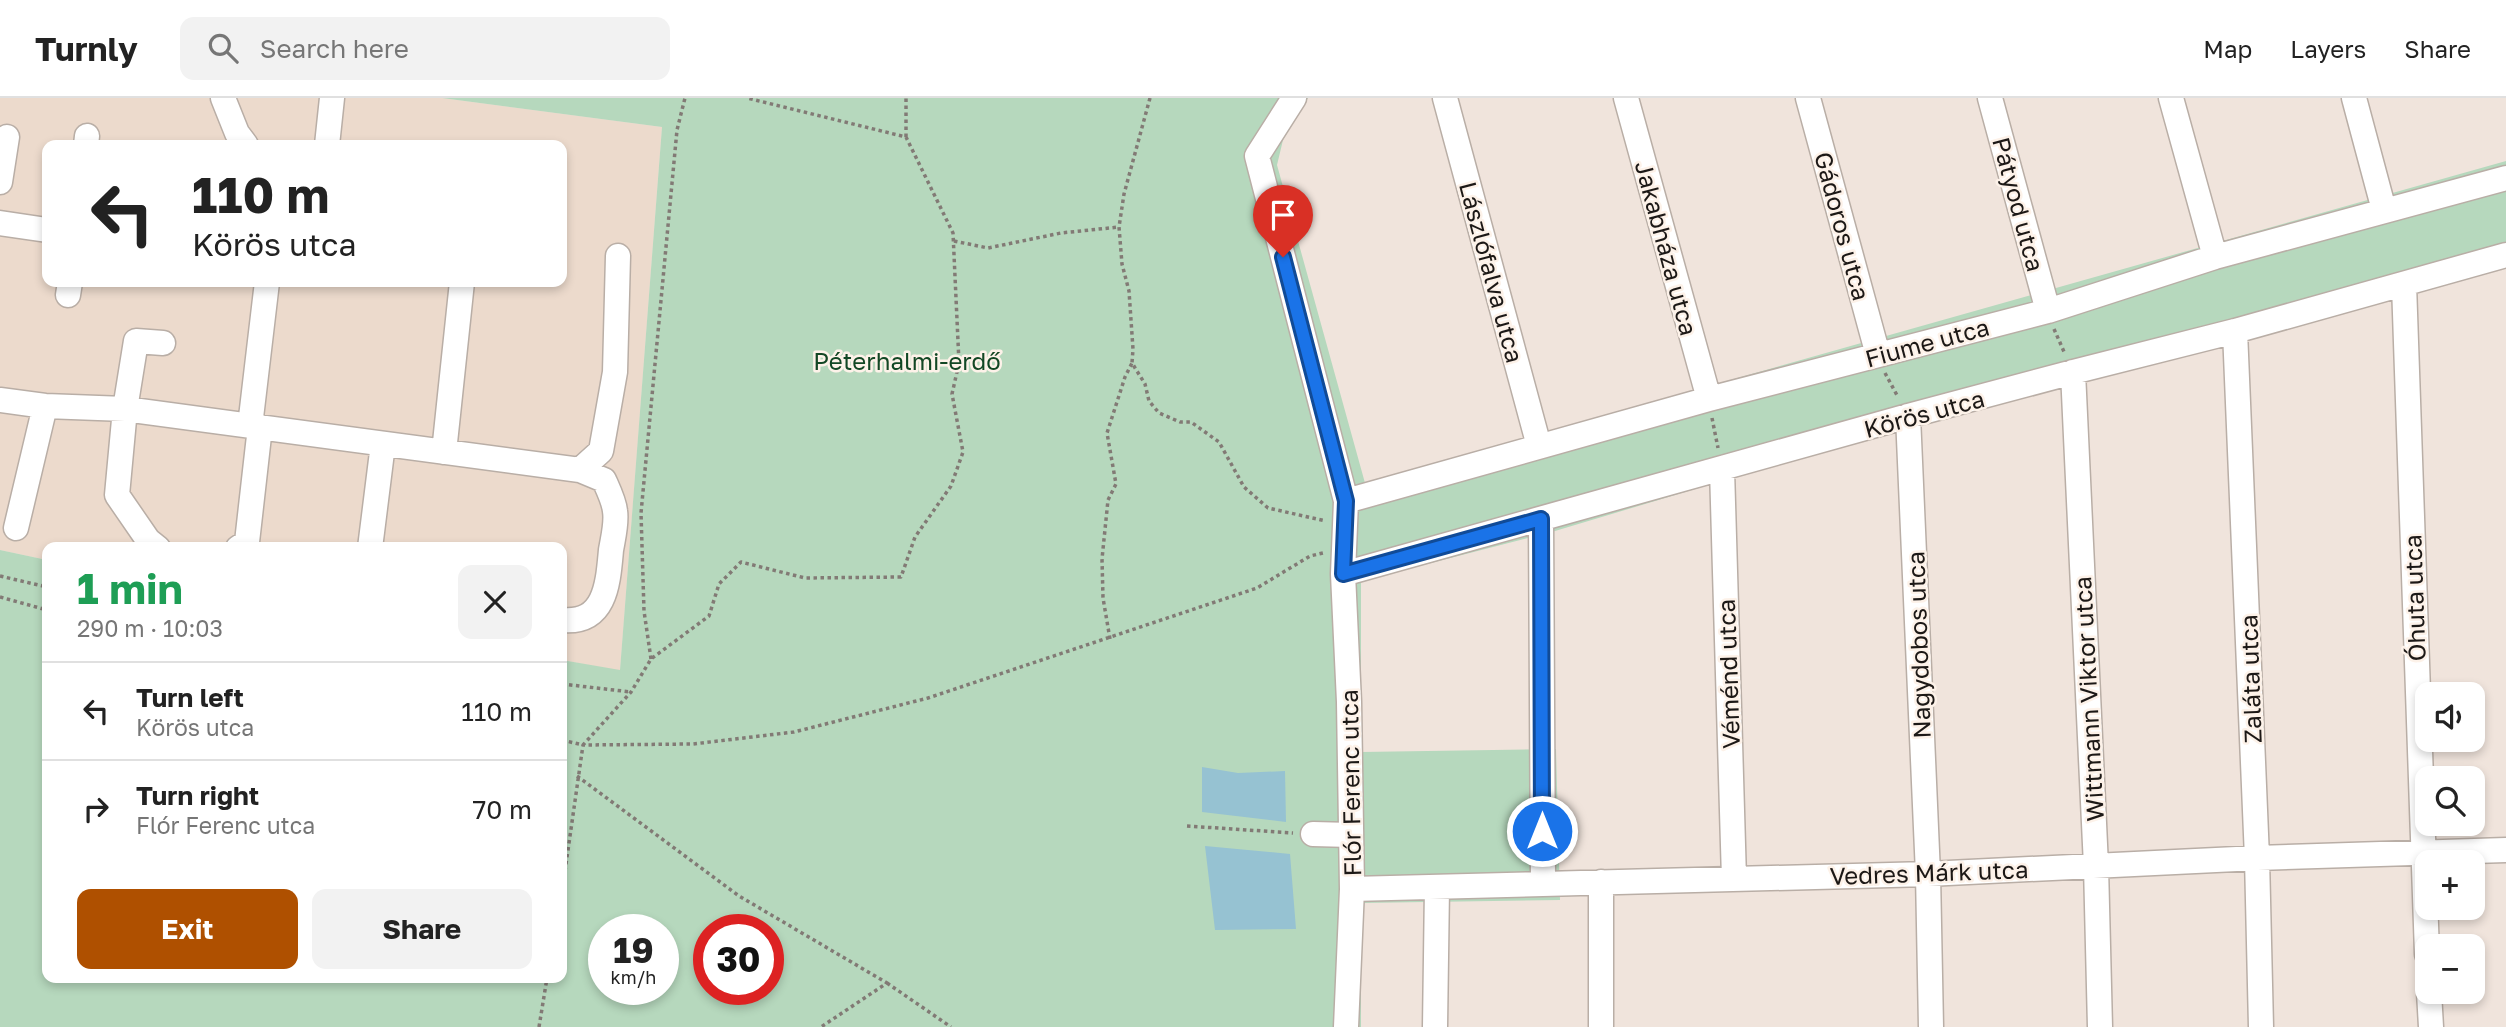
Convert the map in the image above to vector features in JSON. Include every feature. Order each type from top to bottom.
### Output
[{"type":"street","points":[[223,98],[240,140]]},
{"type":"street","points":[[328,140],[332,98]]},
{"type":"street","name":"Flór Ferenc utca","points":[[1294,98],[1257,156],[1345,521],[1343,574],[1349,702],[1352,889],[1346,1027]]},
{"type":"street","name":"Lászlófalva utca","points":[[1445,98],[1539,446]]},
{"type":"street","name":"Jakabháza utca","points":[[1626,98],[1709,399]]},
{"type":"street","name":"Gádoros utca","points":[[1808,98],[1878,355]]},
{"type":"street","name":"Pátyod utca","points":[[1990,98],[2048,311]]},
{"type":"street","points":[[2171,98],[2215,257]]},
{"type":"street","points":[[2354,98],[2384,210]]},
{"type":"street","points":[[0,182],[7,137]]},
{"type":"street","name":"Fiume utca","points":[[1345,521],[1539,446],[2048,311],[2215,257],[2506,178]]},
{"type":"street","points":[[0,223],[42,229]]},
{"type":"street","name":"Körös utca","points":[[1343,574],[1908,416],[2235,331],[2506,255]]},
{"type":"street","points":[[580,470],[601,451],[615,372],[618,256]]},
{"type":"street","name":"Óhuta utca","points":[[2404,284],[2423,850]]},
{"type":"street","points":[[247,542],[267,287]]},
{"type":"street","points":[[444,452],[461,287]]},
{"type":"street","name":"Zaláta utca","points":[[2235,331],[2257,858],[2261,1027]]},
{"type":"street","points":[[150,542],[117,495],[125,409],[136,341],[163,343]]},
{"type":"street","name":"Wittmann Viktor utca","points":[[2073,372],[2096,866],[2100,1027]]},
{"type":"street","points":[[0,400],[45,406],[125,409],[580,470],[604,480],[616,512],[607,585],[601,603],[588,615],[575,621],[567,620]]},
{"type":"street","points":[[16,528],[45,406]]},
{"type":"street","name":"Nagydobos utca","points":[[1908,416],[1928,874],[1931,1027]]},
{"type":"street","points":[[371,542],[383,444]]},
{"type":"street","name":"Véménd utca","points":[[1722,469],[1734,878]]},
{"type":"street","points":[[1541,519],[1543,883]]},
{"type":"street","points":[[1313,834],[1351,835]]},
{"type":"street","name":"Vedres Márk utca","points":[[2485,851],[2506,850]]},
{"type":"street","name":"Vedres Márk utca","points":[[1352,889],[1928,874],[2415,853]]},
{"type":"street","points":[[1601,882],[1601,1027]]},
{"type":"street","points":[[1435,1027],[1437,887]]},
{"type":"street","points":[[2430,1004],[2431,1027]]},
{"type":"path","points":[[651,659],[644,611],[641,513],[677,130],[685,98]]},
{"type":"path","points":[[747,98],[906,137]]},
{"type":"path","points":[[567,853],[583,745],[631,692],[651,659],[709,616],[719,584],[741,562],[805,578],[901,577],[915,537],[951,486],[963,452],[952,394],[959,363],[954,241],[953,233],[906,137],[906,98]]},
{"type":"path","points":[[1110,639],[1103,598],[1102,559],[1108,500],[1116,484],[1107,433],[1132,363],[1133,349],[1129,291],[1122,264],[1119,227],[1127,180],[1150,98]]},
{"type":"path","points":[[954,241],[988,248],[1061,233],[1119,227]]},
{"type":"path","points":[[2048,311],[2073,372]]},
{"type":"path","points":[[1878,355],[1889,383],[1908,416]]},
{"type":"path","points":[[1132,363],[1145,384],[1149,401],[1159,413],[1180,422],[1191,422],[1219,442],[1244,487],[1268,508],[1345,521]]},
{"type":"path","points":[[1709,399],[1722,469]]},
{"type":"path","points":[[567,741],[583,745],[693,744],[794,732],[928,698],[1110,639],[1257,588],[1310,556]]},
{"type":"path","points":[[0,576],[42,586]]},
{"type":"path","points":[[0,597],[42,609]]},
{"type":"path","points":[[567,685],[631,692]]},
{"type":"path","points":[[577,776],[740,896],[887,983],[951,1027]]},
{"type":"path","points":[[1187,826],[1313,834]]},
{"type":"path","points":[[539,1027],[546,983]]},
{"type":"path","points":[[821,1027],[887,983]]},
{"type":"shaded area","points":[[0,98],[442,98],[662,127],[620,671],[567,661],[567,542],[42,542],[42,559],[0,550]]},
{"type":"green space","name":"Péterhalmi-erdő","points":[[442,98],[1308,98],[1283,140],[1277,165],[1365,483],[2506,161],[2506,246],[1555,531],[1361,581],[1361,752],[1556,749],[1560,900],[1361,903],[1361,1027],[0,1027],[0,550],[42,559],[42,983],[567,983],[567,661],[620,670],[662,127]]},
{"type":"water","points":[[1202,767],[1238,773],[1285,771],[1286,822],[1202,812]]},
{"type":"water","points":[[1205,846],[1290,854],[1296,929],[1215,930]]},
{"type":"route","points":[[1283,257],[1346,501],[1343,574],[1541,519],[1542,831]]}]
